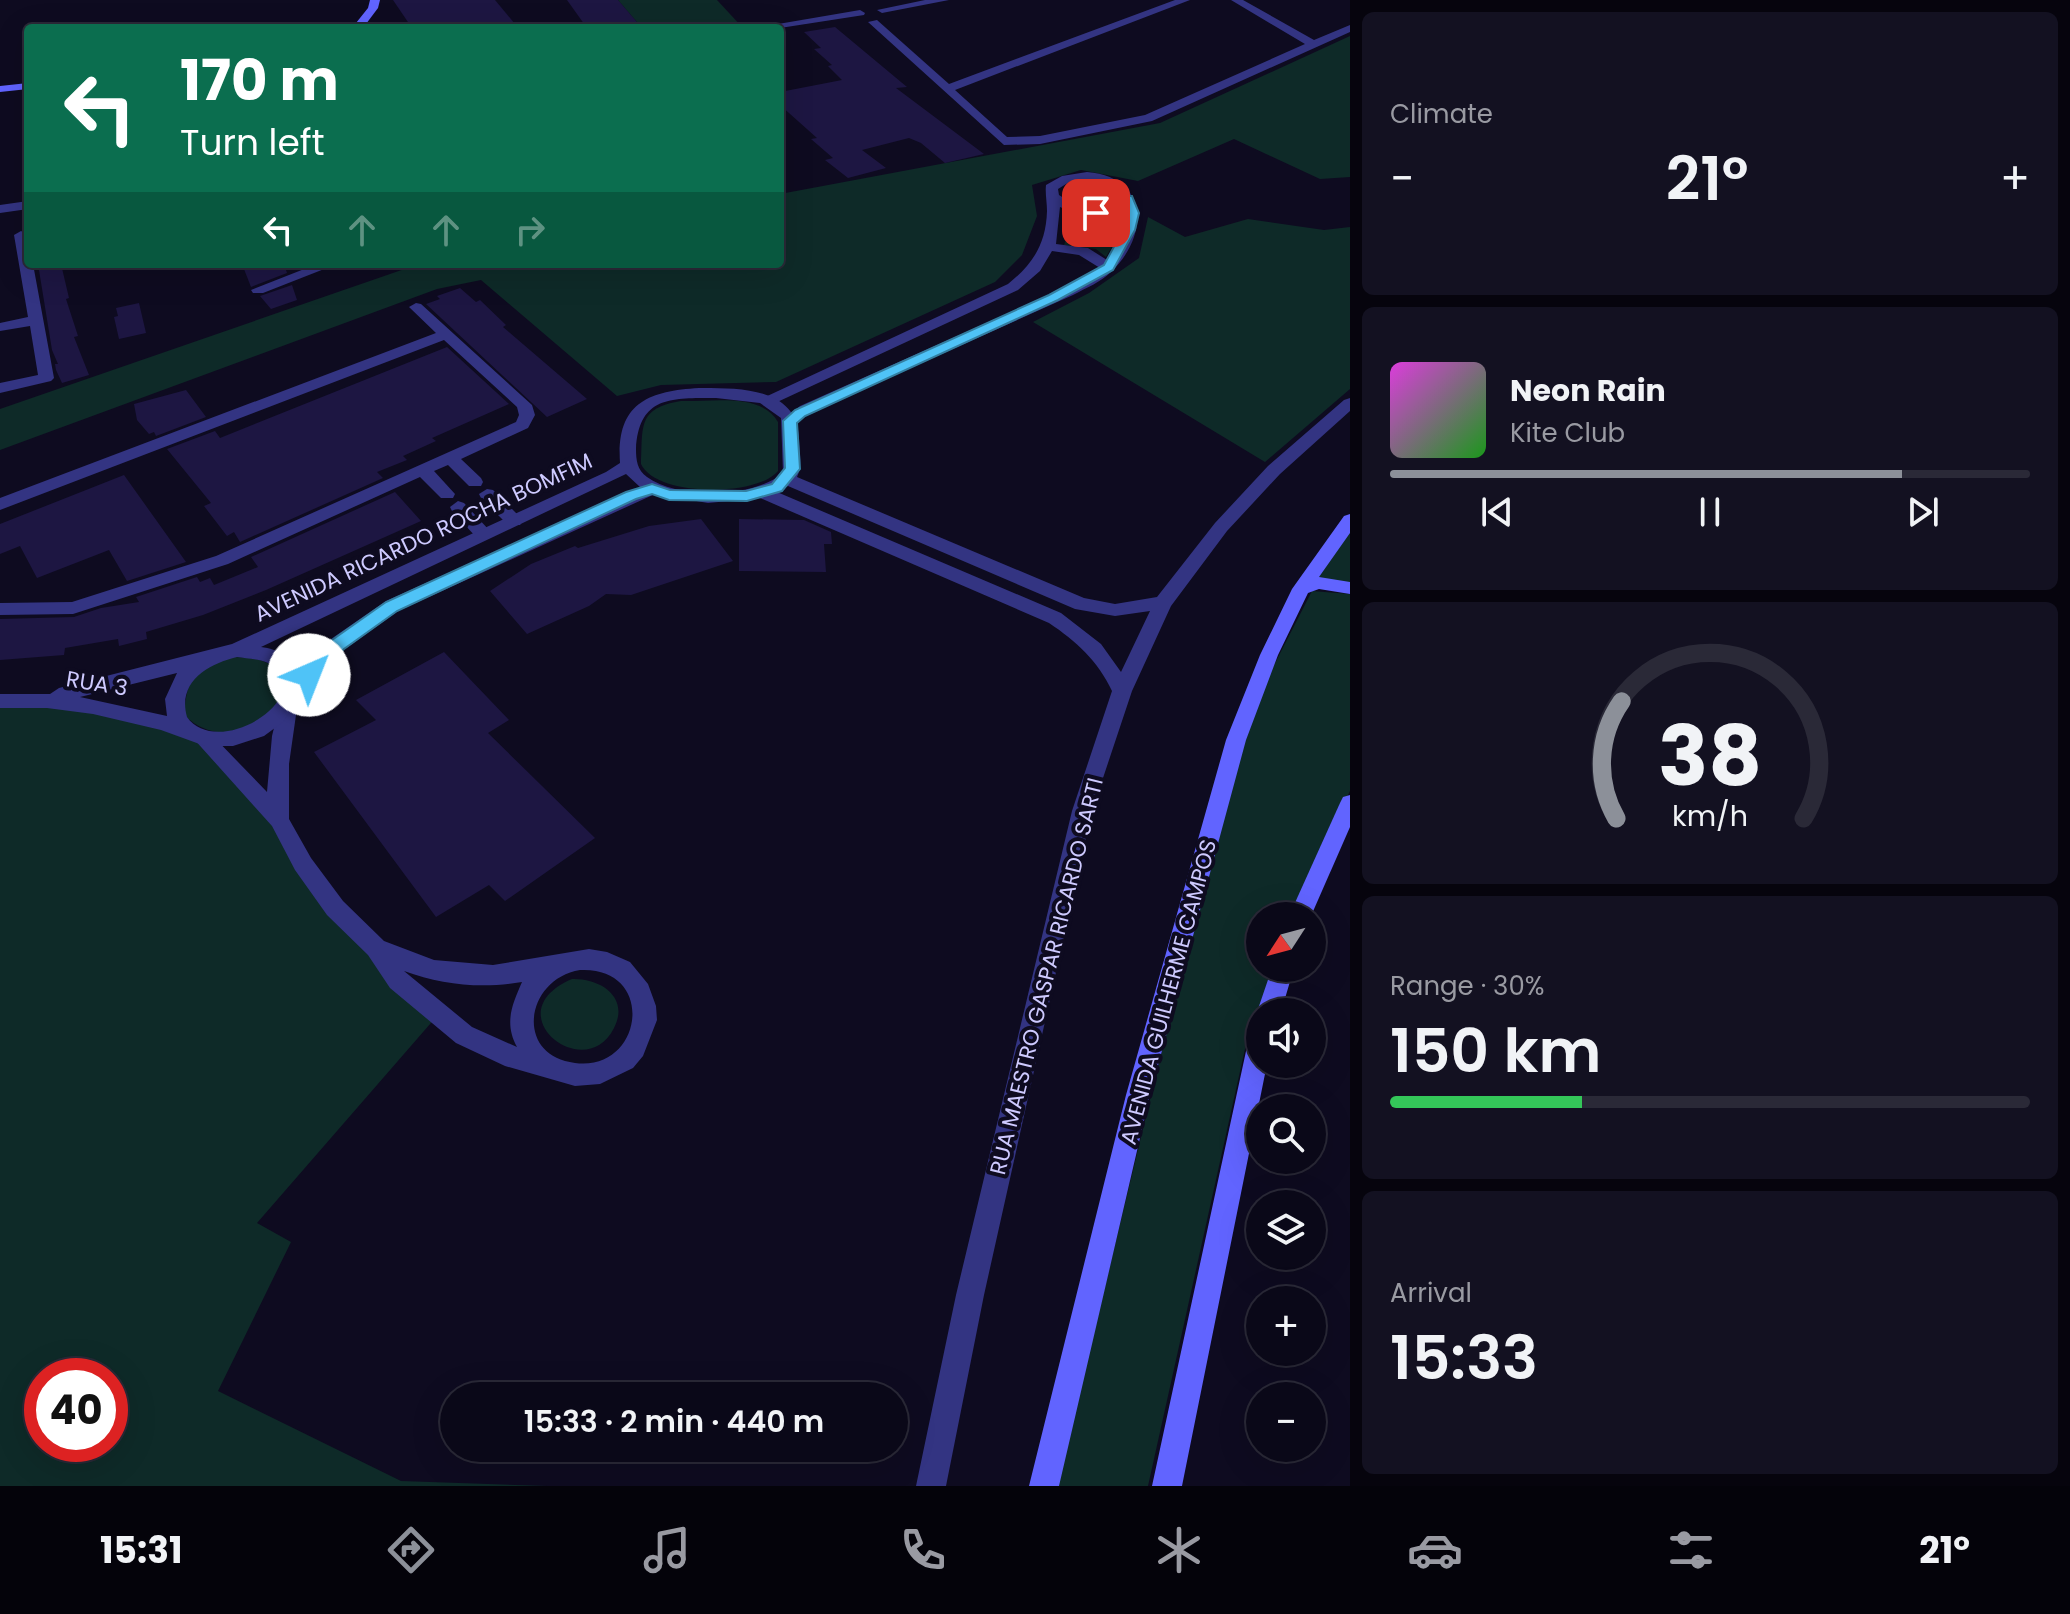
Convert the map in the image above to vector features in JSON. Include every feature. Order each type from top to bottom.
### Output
[{"type":"main road","points":[[360,24],[373,8],[375,0]]},
{"type":"main road","points":[[0,89],[24,86]]},
{"type":"main road","name":"AVENIDA GUILHERME CAMPOS","points":[[1044,1486],[1138,1095],[1236,740],[1269,655],[1301,589],[1350,520]]},
{"type":"main road","points":[[1301,589],[1318,583],[1350,588]]},
{"type":"main road","points":[[1306,902],[1350,803]]},
{"type":"main road","points":[[1167,1486],[1252,1078]]},
{"type":"street","points":[[784,24],[860,13],[845,0]]},
{"type":"street","points":[[882,10],[944,0]]},
{"type":"street","points":[[947,89],[1185,0]]},
{"type":"street","points":[[1236,0],[1313,44]]},
{"type":"street","points":[[873,22],[1004,141],[1040,140],[1148,118],[1350,28]]},
{"type":"street","points":[[768,401],[994,297],[1028,276],[1049,247],[1054,225],[1051,188],[1058,180],[1073,176],[1110,181],[1123,189],[1133,213],[1129,230],[1109,267],[1053,298],[806,409],[790,421]]},
{"type":"street","points":[[1053,197],[1078,211],[1096,213],[1123,206],[1128,198]]},
{"type":"street","points":[[0,209],[24,206]]},
{"type":"street","points":[[21,235],[24,252]]},
{"type":"street","points":[[1049,247],[1083,251],[1109,267]]},
{"type":"street","points":[[0,388],[46,378],[27,268]]},
{"type":"street","points":[[258,290],[299,269]]},
{"type":"street","points":[[0,609],[73,608],[222,560],[522,425],[527,415],[524,405],[416,307]]},
{"type":"street","points":[[0,327],[36,320]]},
{"type":"street","points":[[0,504],[445,335]]},
{"type":"street","name":"AVENIDA RICARDO ROCHA BOMFIM","points":[[652,489],[639,481],[628,465],[631,422],[637,411],[648,403],[680,394],[745,395],[768,401]]},
{"type":"street","points":[[194,734],[226,740],[250,735],[271,724],[338,644],[392,606],[631,496],[652,489],[669,495],[747,496],[763,493],[787,479],[792,469],[790,421],[780,407],[768,401]]},
{"type":"street","name":"RUA MAESTRO GASPAR RICARDO SARTI","points":[[931,1486],[970,1295],[1082,811],[1122,691],[1163,603],[1221,527],[1274,470],[1350,403]]},
{"type":"street","points":[[451,458],[514,521]]},
{"type":"street","name":"AVENIDA RICARDO ROCHA BOMFIM","points":[[237,650],[612,476],[628,465]]},
{"type":"street","points":[[424,471],[483,534]]},
{"type":"street","points":[[787,479],[1081,604],[1124,610],[1163,603]]},
{"type":"street","points":[[763,493],[1055,618],[1073,629],[1103,658],[1122,691]]},
{"type":"street","points":[[41,699],[100,687],[237,650],[265,653],[286,664],[293,676],[278,744],[276,782],[279,820]]},
{"type":"street","points":[[214,656],[194,667],[180,682],[173,699],[174,715],[230,763],[279,820],[303,864],[335,908],[376,948],[398,981],[464,1035],[505,1055],[575,1075],[601,1072],[624,1061],[640,1042],[646,1020],[644,997],[626,972],[608,962],[588,959],[500,976],[466,976],[434,972],[403,962],[376,948]]},
{"type":"street","name":"RUA 3","points":[[0,701],[41,699],[103,707],[194,734]]},
{"type":"street","points":[[551,1068],[533,1054],[522,1036],[520,1015],[526,995],[539,977],[557,965]]},
{"type":"green space","points":[[618,0],[717,0],[739,24],[639,24]]},
{"type":"green space","points":[[1350,36],[1350,177],[1320,179],[1234,139],[1138,181],[1081,170],[1032,185],[1037,216],[1022,255],[995,282],[776,382],[661,385],[617,396],[481,280],[437,289],[0,450],[0,409],[407,268],[784,268],[784,193],[1160,123]]},
{"type":"green space","points":[[1076,184],[1093,184],[1111,194],[1111,198],[1094,205],[1076,201],[1066,194],[1066,189]]},
{"type":"green space","points":[[1069,210],[1101,218],[1122,216],[1120,233],[1106,257],[1096,249],[1064,245],[1070,228]]},
{"type":"green space","points":[[1148,217],[1185,237],[1248,219],[1324,230],[1350,227],[1350,389],[1265,462],[1033,322],[1089,293],[1139,258]]},
{"type":"green space","points":[[681,401],[748,402],[770,413],[778,422],[778,471],[767,480],[750,486],[707,490],[666,483],[650,475],[641,464],[645,421],[656,409]]},
{"type":"green space","points":[[1350,531],[1350,583],[1318,578]]},
{"type":"green space","points":[[1312,591],[1350,594],[1350,791],[1297,902],[1246,902],[1246,982],[1268,982],[1263,998],[1246,998],[1246,1046],[1148,1486],[1057,1486],[1174,1000],[1242,749],[1271,671]]},
{"type":"green space","points":[[233,657],[265,662],[280,675],[282,691],[273,709],[255,723],[233,732],[208,730],[184,715],[191,682],[202,670]]},
{"type":"green space","points":[[29,699],[184,729],[230,763],[303,864],[437,1016],[257,1223],[291,1242],[218,1391],[401,1481],[547,1486],[0,1486],[0,701]]},
{"type":"green space","points":[[572,979],[602,986],[610,992],[618,1007],[614,1028],[601,1044],[584,1050],[567,1047],[552,1038],[543,1025],[541,1009],[550,993]]},
{"type":"building","points":[[393,0],[495,0],[515,24],[409,24]]},
{"type":"building","points":[[567,0],[618,0],[639,24],[584,24]]},
{"type":"building","points":[[835,27],[907,87],[896,88],[984,154],[945,163],[921,143],[909,138],[862,150],[886,168],[848,178],[825,160],[833,158],[811,139],[817,138],[784,109],[784,91],[842,80],[828,66],[832,65],[814,49],[821,48],[804,32]]},
{"type":"building","points":[[39,268],[62,268],[69,298],[66,299],[78,336],[74,337],[89,375],[62,383],[52,350]]},
{"type":"building","points":[[244,268],[285,268],[287,273],[251,287]]},
{"type":"building","points":[[292,285],[297,300],[271,309],[260,296]]},
{"type":"building","points":[[460,288],[476,302],[480,300],[506,325],[503,327],[587,399],[547,417],[426,304],[440,299],[437,296]]},
{"type":"building","points":[[139,303],[146,333],[119,339],[114,317],[118,316],[116,308]]},
{"type":"building","points":[[447,347],[509,404],[432,438],[436,441],[403,456],[407,460],[377,472],[383,478],[240,542],[234,532],[227,536],[204,506],[211,503],[167,449],[215,431],[220,438]]},
{"type":"building","points":[[186,390],[206,417],[156,436],[154,432],[149,434],[137,420],[134,404]]},
{"type":"building","points":[[124,475],[186,562],[127,581],[109,550],[37,578],[20,546],[0,554],[0,524]]},
{"type":"building","points":[[395,492],[421,521],[266,590],[203,615],[146,632],[147,639],[119,646],[118,639],[65,648],[64,655],[0,660],[0,619],[74,617],[101,608],[139,602],[136,597],[197,577],[200,582],[210,578],[214,585],[258,567],[251,557]]},
{"type":"building","points":[[701,519],[733,561],[631,595],[606,594],[589,606],[527,634],[490,591],[531,564],[575,546],[578,548],[649,526]]},
{"type":"building","points":[[739,519],[804,520],[831,532],[832,544],[824,544],[826,572],[739,571]]},
{"type":"building","points":[[444,652],[509,720],[488,733],[595,838],[505,901],[489,885],[436,917],[314,752],[376,720],[356,700]]},
{"type":"route","points":[[309,675],[338,644],[392,606],[631,496],[652,489],[669,495],[747,496],[777,488],[792,469],[790,421],[800,413],[1053,298],[1109,267],[1129,230],[1133,213],[1128,198],[1123,206],[1096,213]]}]
